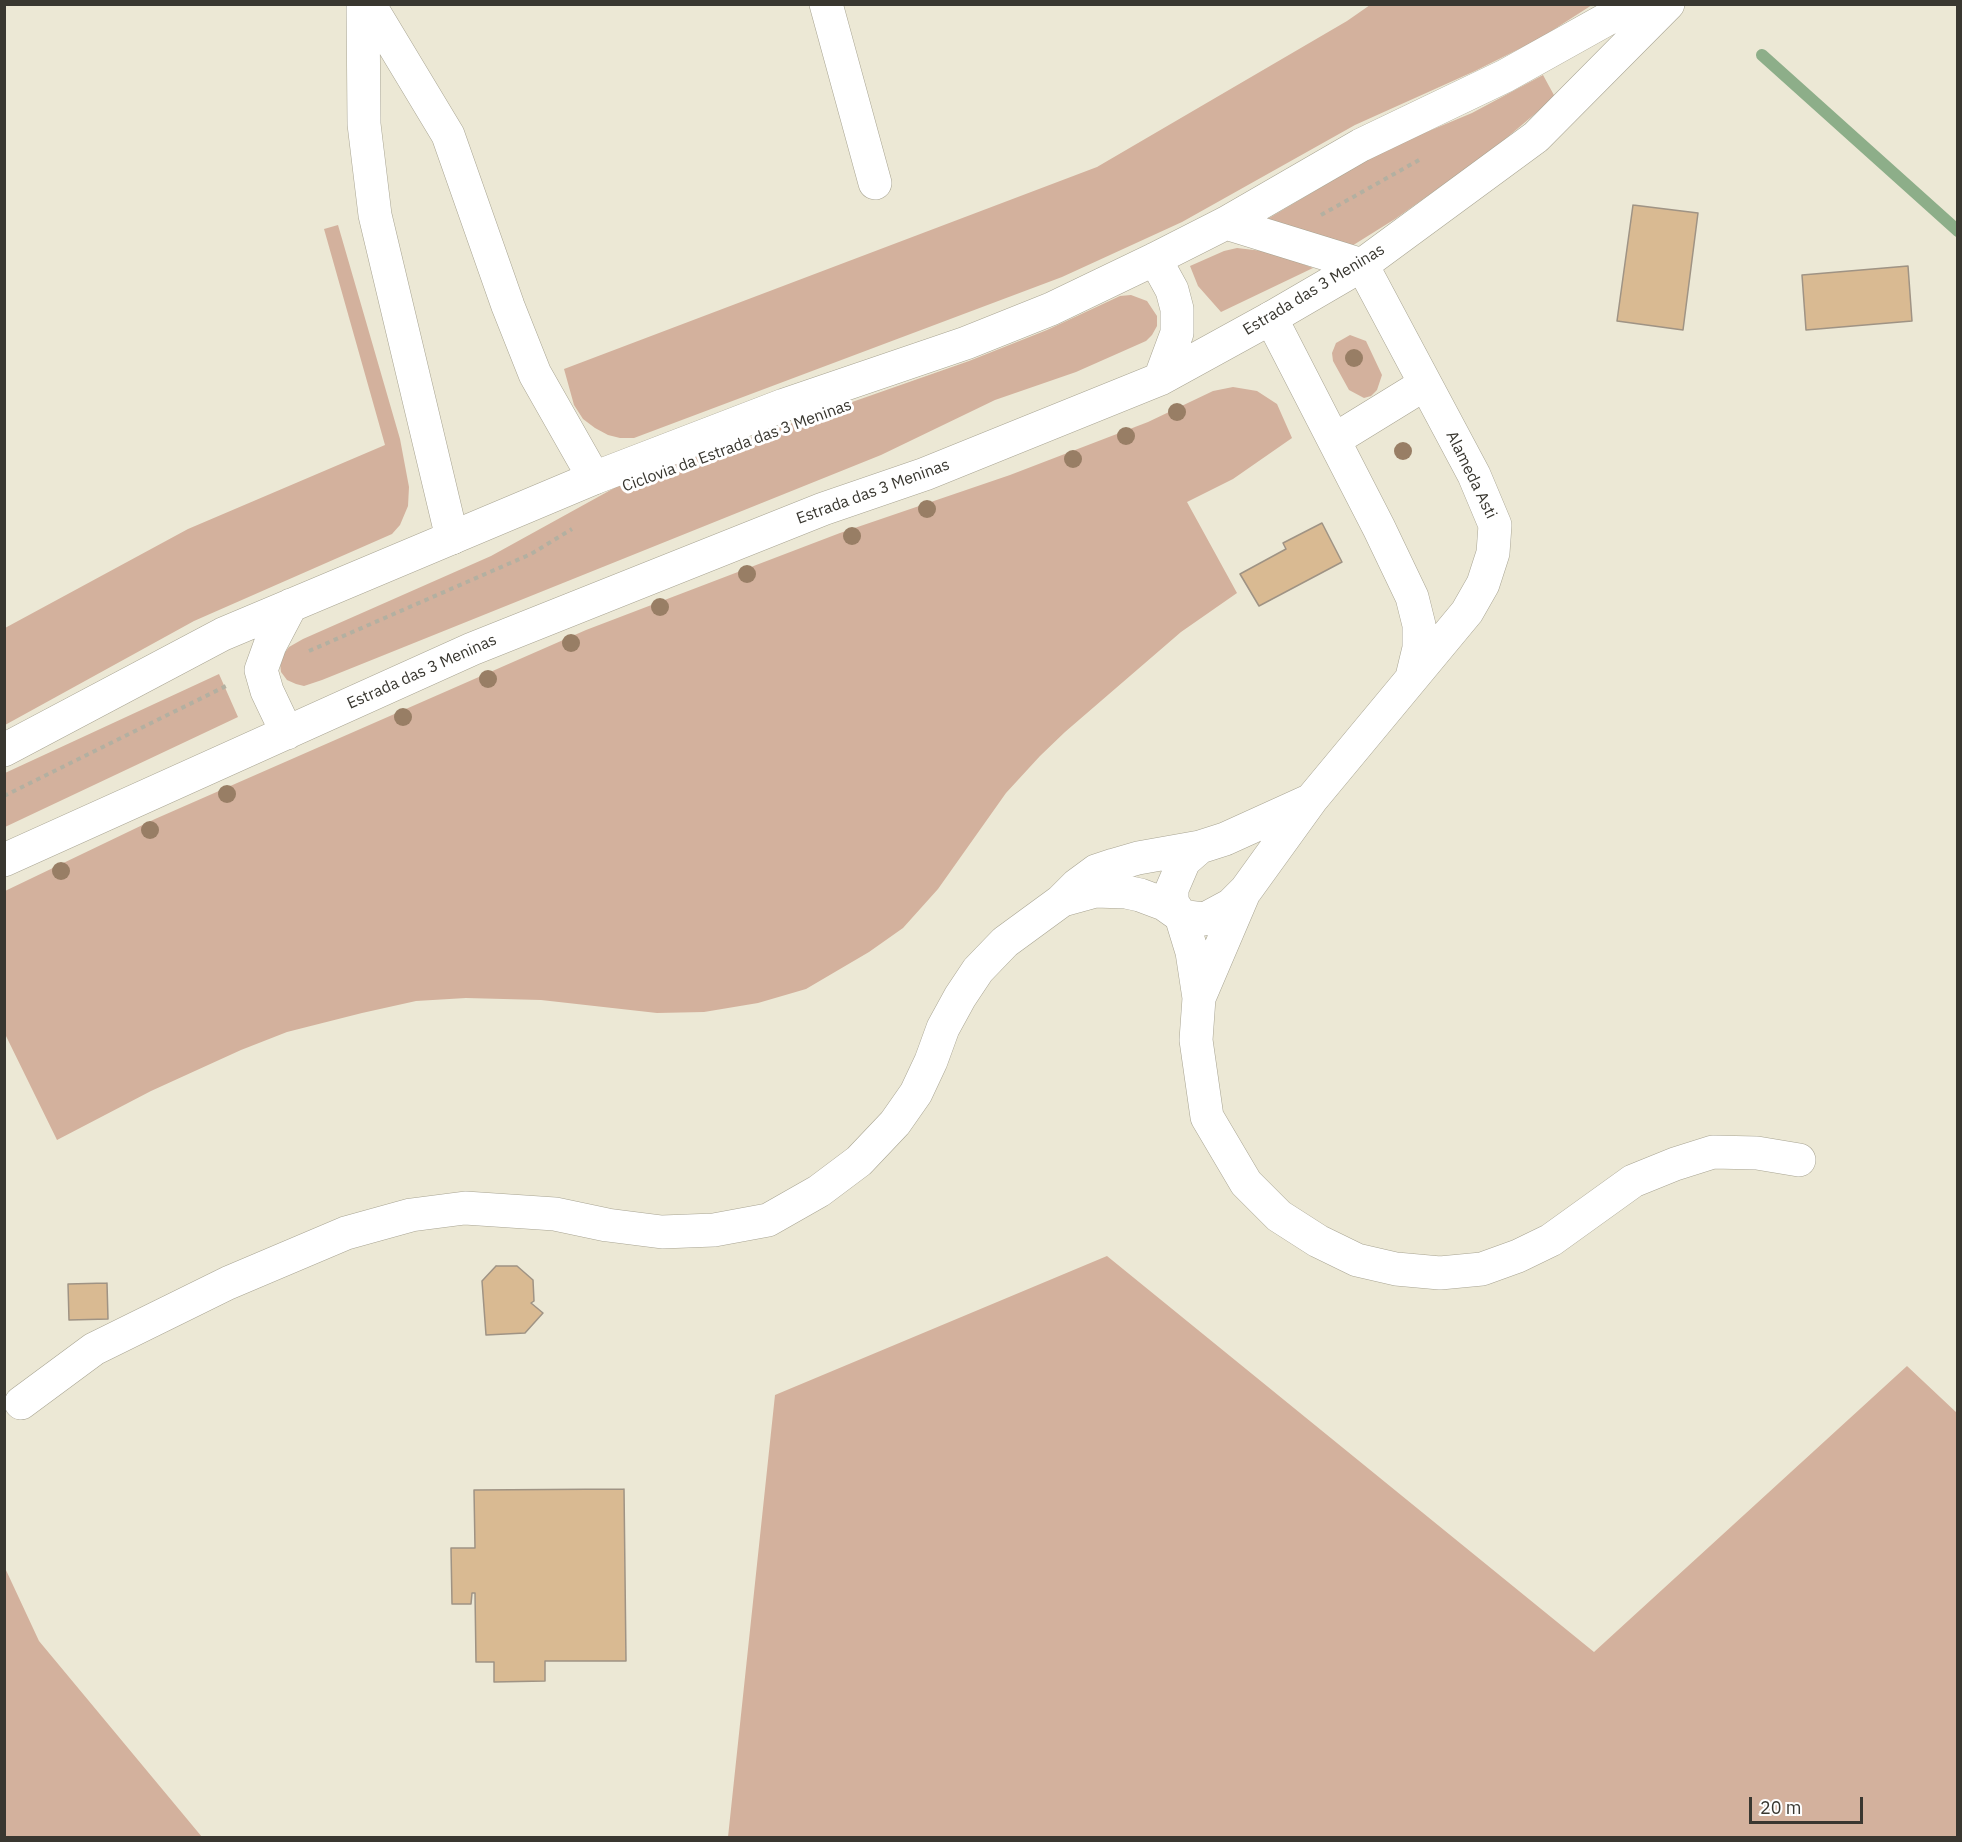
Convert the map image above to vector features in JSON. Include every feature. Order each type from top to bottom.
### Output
[{"type":"street","points":[[363,4],[364,124],[375,215],[452,538]]},
{"type":"street","points":[[369,4],[448,135],[508,306],[535,374],[594,478]]},
{"type":"street","points":[[826,4],[875,183]]},
{"type":"street","points":[[4,750],[223,634],[291,605],[594,478],[784,405],[966,343],[1051,309],[1226,223],[1361,146],[1505,76],[1634,4]]},
{"type":"street","name":"Estrada das 3 Meninas","points":[[4,860],[472,649],[650,576],[823,509],[925,474],[1160,379],[1362,265],[1536,137],[1668,4]]},
{"type":"street","points":[[1226,223],[1362,265]]},
{"type":"street","points":[[1155,259],[1172,290],[1177,309],[1177,333],[1160,379]]},
{"type":"street","name":"Alameda Asti","points":[[1246,890],[1311,800],[1467,612],[1484,584],[1493,553],[1495,525],[1474,475],[1362,265]]},
{"type":"street","name":"Alameda Asti","points":[[1271,318],[1412,597],[1419,625],[1419,648],[1411,681]]},
{"type":"street","points":[[1334,440],[1425,384]]},
{"type":"street","points":[[287,733],[267,691],[261,670],[270,645],[291,605]]},
{"type":"street","points":[[21,1403],[94,1349],[228,1283],[346,1233],[411,1215],[465,1208],[555,1214],[607,1225],[662,1232],[714,1230],[768,1220],[819,1191],[859,1161],[895,1123],[916,1093],[943,1028],[978,970],[1005,942],[1061,901],[1077,885],[1096,871],[1138,858],[1200,847],[1243,831],[1311,800]]},
{"type":"street","points":[[1200,847],[1184,861],[1172,889],[1172,902],[1181,916],[1192,952],[1199,998],[1196,1040],[1208,1117],[1246,1183],[1280,1216],[1318,1241],[1357,1260],[1396,1269],[1440,1273],[1482,1269],[1518,1256],[1551,1240],[1634,1181],[1675,1164],[1713,1152],[1757,1154],[1798,1160]]},
{"type":"street","points":[[1061,901],[1095,891],[1120,891],[1140,895],[1164,904],[1181,916],[1205,920],[1231,904],[1246,890]]},
{"type":"street","points":[[1199,998],[1246,890]]},
{"type":"path","points":[[1316,218],[1428,156]]},
{"type":"path","points":[[302,654],[531,554],[578,526]]},
{"type":"path","points":[[4,796],[226,686]]},
{"type":"shaded area","points":[[1370,5],[1592,5],[1539,39],[1475,71],[1355,125],[1182,222],[1062,277],[634,438],[608,435],[595,428],[583,419],[574,405],[564,369],[1097,167],[1347,21]]},
{"type":"shaded area","points":[[1543,75],[1555,97],[1491,151],[1395,219],[1339,254],[1264,221],[1362,163],[1405,141],[1472,113]]},
{"type":"shaded area","points":[[338,225],[400,439],[409,487],[408,506],[400,525],[392,534],[194,621],[5,725],[5,628],[188,529],[385,445],[324,229]]},
{"type":"shaded area","points":[[1237,248],[1271,252],[1313,268],[1221,312],[1198,286],[1190,266],[1224,251]]},
{"type":"shaded area","points":[[1131,295],[1147,301],[1157,316],[1157,326],[1146,341],[1076,372],[995,400],[881,455],[322,680],[304,686],[287,680],[281,672],[280,663],[283,655],[289,647],[303,639],[491,556],[627,481],[969,361],[1047,330],[1120,296]]},
{"type":"shaded area","points":[[1350,335],[1366,341],[1382,375],[1377,390],[1371,396],[1364,398],[1349,390],[1333,361],[1332,353],[1336,343]]},
{"type":"shaded area","points":[[1233,387],[1257,391],[1277,404],[1292,438],[1233,479],[1187,502],[1237,593],[1181,632],[1040,756],[1006,793],[938,889],[903,928],[869,952],[806,989],[758,1003],[704,1012],[657,1013],[541,1000],[466,998],[416,1001],[362,1013],[287,1032],[241,1050],[151,1091],[57,1140],[5,1034],[5,891],[155,819],[586,630],[840,533],[1010,475],[1148,422],[1213,391]]},
{"type":"shaded area","points":[[219,674],[238,717],[5,827],[5,773]]},
{"type":"shaded area","points":[[1107,1256],[1594,1652],[1907,1366],[1957,1413],[1957,1837],[728,1837],[775,1395]]},
{"type":"shaded area","points":[[5,1568],[39,1641],[202,1837],[5,1837]]},
{"type":"building","points":[[1633,205],[1698,213],[1683,330],[1617,321]]},
{"type":"building","points":[[1908,266],[1912,321],[1806,330],[1802,275]]},
{"type":"building","points":[[1322,523],[1342,562],[1259,606],[1240,574],[1286,549],[1283,543]]},
{"type":"building","points":[[496,1266],[517,1266],[533,1280],[534,1301],[531,1303],[543,1313],[525,1333],[486,1335],[482,1281]]},
{"type":"building","points":[[107,1283],[108,1319],[69,1320],[68,1284]]},
{"type":"building","points":[[624,1489],[626,1661],[545,1661],[545,1681],[494,1682],[494,1662],[476,1662],[475,1593],[472,1593],[471,1604],[452,1604],[451,1548],[475,1548],[474,1490]]},
{"type":"waterway","points":[[1762,55],[1958,231]]}]
